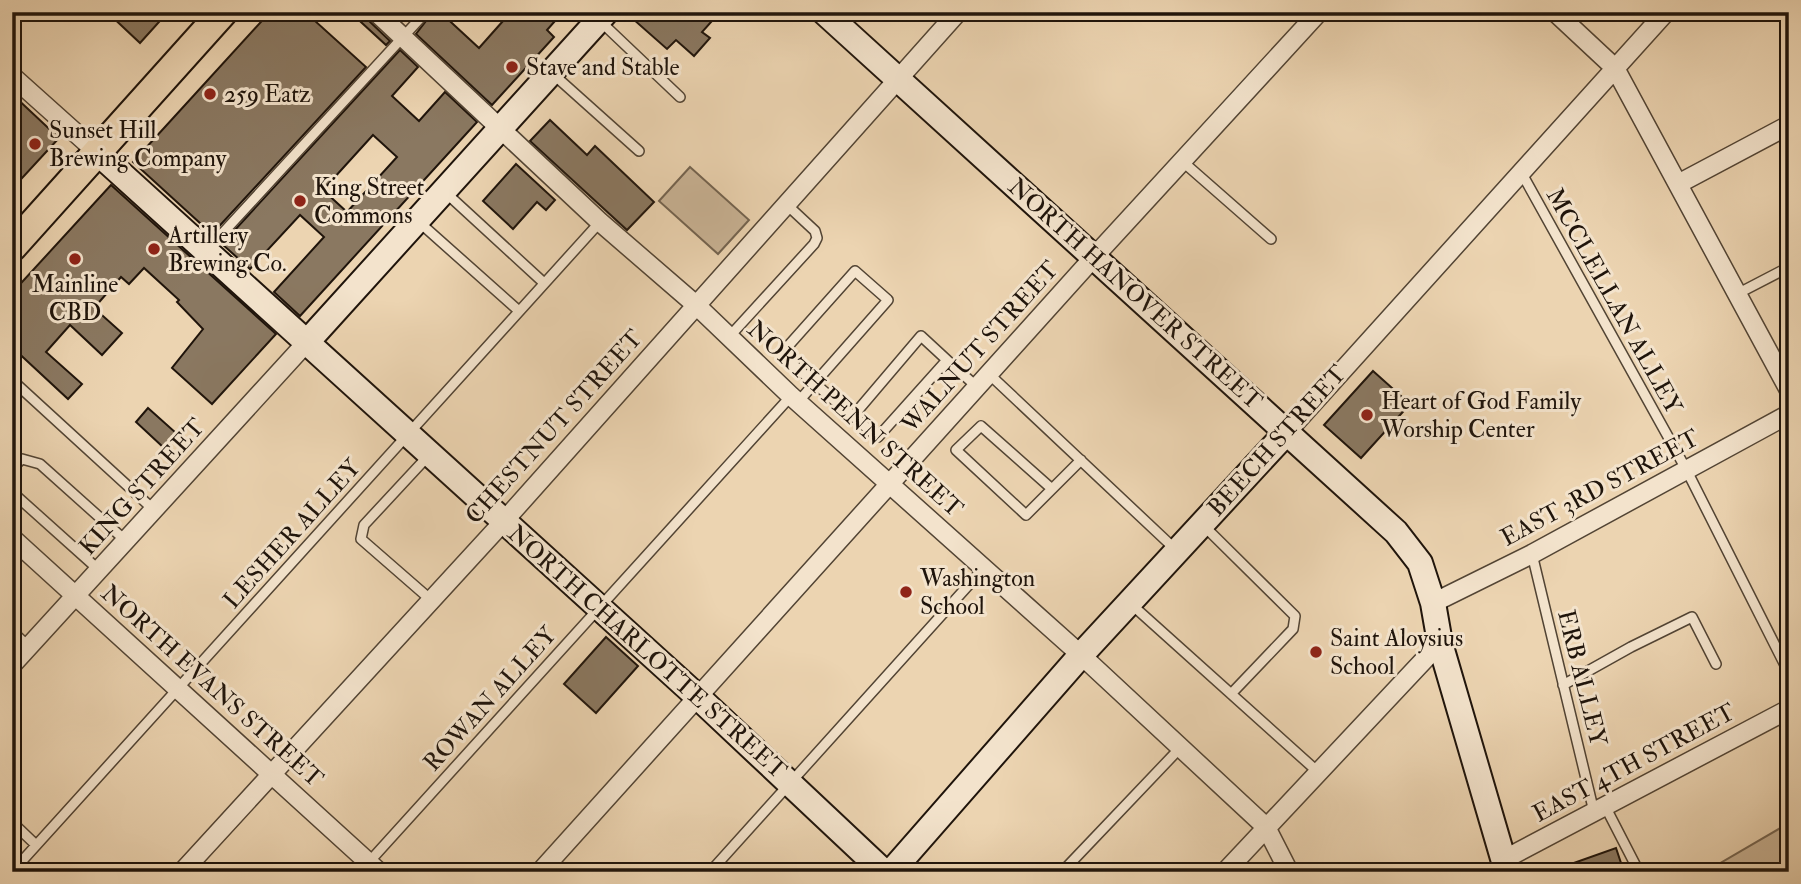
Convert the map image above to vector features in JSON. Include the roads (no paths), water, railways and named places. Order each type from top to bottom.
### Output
[{"type":"main road","points":[[12,247],[223,12]]},
{"type":"street","name":"NORTH PENN STREET","points":[[376,12],[600,222],[696,305],[794,399],[1082,655],[1266,827],[1289,872]]},
{"type":"street","name":"NORTH HANOVER STREET","points":[[824,12],[1396,532],[1420,563],[1433,603],[1440,643],[1505,866]]},
{"type":"street","name":"CHESTNUT STREET","points":[[182,872],[503,521],[958,12]]},
{"type":"street","name":"WALNUT STREET","points":[[540,872],[1094,257],[1319,12]]},
{"type":"street","points":[[1555,12],[1615,68],[1789,390]]},
{"type":"street","name":"BEECH STREET","points":[[891,872],[1082,655],[1665,12]]},
{"type":"street","points":[[12,76],[307,342],[603,16]]},
{"type":"street","points":[[1678,184],[1789,125]]},
{"type":"street","name":"NORTH CHARLOTTE STREET","points":[[307,342],[699,698],[884,872]]},
{"type":"street","name":"KING STREET","points":[[12,665],[307,342]]},
{"type":"street","name":"EAST 3RD STREET","points":[[1433,603],[1532,554],[1789,414]]},
{"type":"street","name":"NORTH EVANS STREET","points":[[12,538],[272,773],[369,868]]},
{"type":"street","points":[[1225,872],[1440,643]]},
{"type":"street","name":"EAST 4TH STREET","points":[[1505,866],[1600,809],[1789,709]]},
{"type":"lane","points":[[207,250],[426,12]]},
{"type":"lane","points":[[603,16],[680,97]]},
{"type":"lane","points":[[552,73],[639,151]]},
{"type":"lane","points":[[1182,161],[1271,239]]},
{"type":"lane","name":"MCCLELLAN ALLEY","points":[[1521,172],[1686,469],[1789,673]]},
{"type":"lane","points":[[445,192],[544,283]]},
{"type":"lane","points":[[729,337],[814,244],[817,237],[816,231],[786,203]]},
{"type":"lane","points":[[418,221],[519,312]]},
{"type":"lane","name":"LESHER ALLEY","points":[[12,872],[600,222]]},
{"type":"lane","points":[[1737,294],[1789,267]]},
{"type":"lane","name":"ROWAN ALLEY","points":[[369,868],[598,608],[794,399],[815,384],[888,300],[855,271],[781,354],[815,384]]},
{"type":"lane","points":[[853,416],[921,336],[947,360],[983,380],[1081,460],[1177,551]]},
{"type":"lane","points":[[815,384],[878,437],[947,360]]},
{"type":"lane","points":[[12,380],[154,510]]},
{"type":"lane","points":[[1052,489],[981,426],[956,450],[1026,515],[1052,489],[1081,460]]},
{"type":"lane","points":[[430,453],[364,525],[361,539],[431,600]]},
{"type":"lane","points":[[12,467],[22,459],[40,464],[126,541]]},
{"type":"lane","points":[[12,492],[99,570]]},
{"type":"lane","points":[[1202,524],[1295,616],[1293,629],[1231,694]]},
{"type":"lane","name":"ERB ALLEY","points":[[1532,554],[1563,685],[1600,809],[1639,872]]},
{"type":"lane","points":[[710,872],[983,569]]},
{"type":"lane","points":[[1130,603],[1318,772]]},
{"type":"lane","points":[[1563,685],[1692,617],[1716,664]]},
{"type":"lane","points":[[12,631],[29,647]]},
{"type":"lane","points":[[1062,872],[1181,747]]},
{"type":"lane","points":[[12,822],[36,845]]},
{"type":"place","name":"Stave and Stable","points":[[512,67]]},
{"type":"place","name":"259 Eatz","points":[[210,94]]},
{"type":"place","name":"Sunset Hill Brewing Company","points":[[35,144]]},
{"type":"place","name":"King Street Commons","points":[[300,201]]},
{"type":"place","name":"Artillery Brewing Co.","points":[[154,249]]},
{"type":"place","name":"Mainline CBD","points":[[75,259]]},
{"type":"place","name":"Heart of God Family Worship Center","points":[[1367,415]]},
{"type":"place","name":"Washington School","points":[[906,592]]},
{"type":"place","name":"Saint Aloysius School","points":[[1316,652]]}]
